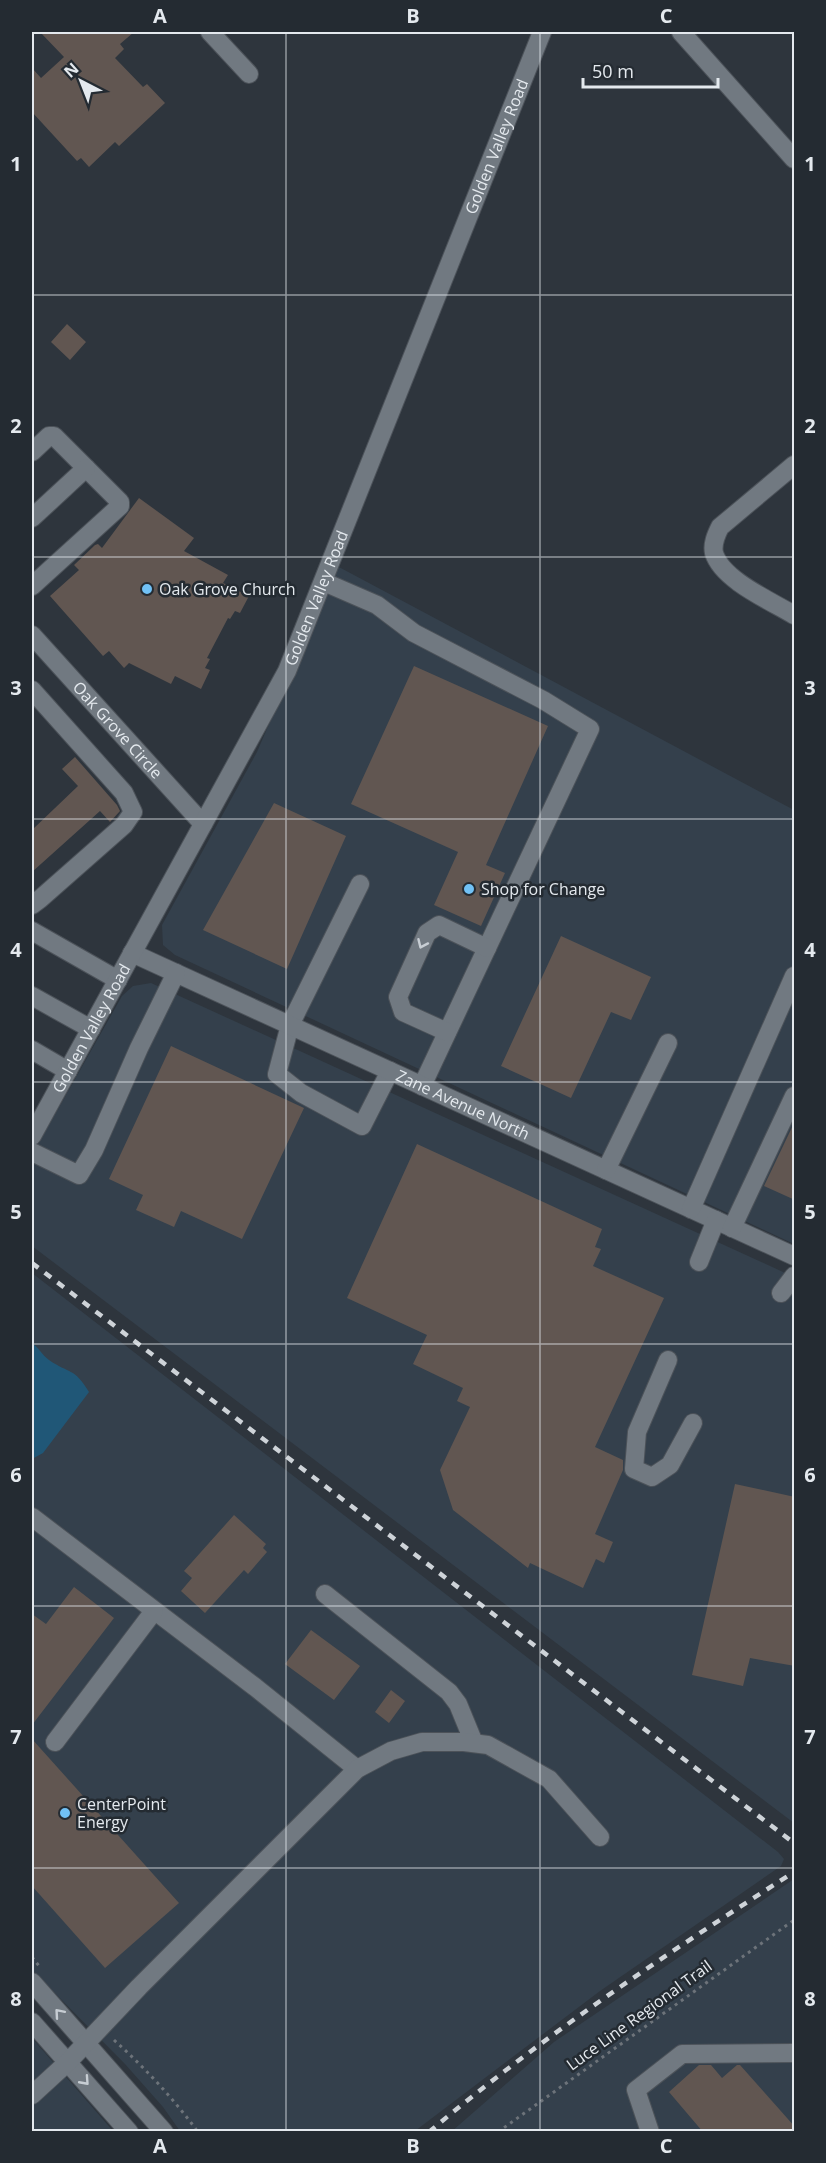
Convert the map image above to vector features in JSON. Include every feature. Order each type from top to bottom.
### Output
[{"type":"street","points":[[210,32],[249,74]]},
{"type":"street","name":"Golden Valley Road","points":[[32,1136],[287,671],[542,32]]},
{"type":"street","points":[[681,32],[795,159]]},
{"type":"street","points":[[32,452],[49,436],[54,436],[120,502],[120,506],[32,586]]},
{"type":"street","points":[[795,465],[720,527],[714,538],[714,552],[721,567],[735,580],[795,615]]},
{"type":"street","points":[[32,518],[86,468]]},
{"type":"street","points":[[324,582],[378,605],[414,633],[543,700],[590,729],[422,1086]]},
{"type":"street","name":"Oak Grove Circle","points":[[32,635],[203,824]]},
{"type":"street","points":[[32,690],[124,794],[133,812],[124,825],[32,905]]},
{"type":"street","points":[[360,884],[290,1025],[278,1074],[301,1094],[362,1126],[390,1071]]},
{"type":"street","points":[[447,1032],[403,1012],[398,997],[427,933],[439,925],[487,948]]},
{"type":"street","points":[[32,931],[118,980]]},
{"type":"street","name":"Zane Avenue North","points":[[132,953],[795,1256]]},
{"type":"street","points":[[32,1152],[79,1175],[94,1150],[139,1048],[176,973]]},
{"type":"street","points":[[691,1209],[795,976]]},
{"type":"street","points":[[32,996],[91,1029]]},
{"type":"street","points":[[606,1170],[668,1043]]},
{"type":"street","points":[[32,1050],[68,1071]]},
{"type":"street","points":[[699,1262],[724,1224],[795,1096]]},
{"type":"street","points":[[781,1293],[795,1276]]},
{"type":"street","points":[[668,1360],[637,1432],[634,1469],[652,1477],[670,1465],[693,1423]]},
{"type":"street","points":[[32,1517],[255,1687],[357,1769]]},
{"type":"street","points":[[325,1594],[449,1692],[458,1704],[474,1743]]},
{"type":"street","points":[[55,1742],[154,1611]]},
{"type":"street","points":[[32,2095],[86,2044],[357,1769],[391,1751],[422,1742],[488,1745],[549,1779],[600,1837]]},
{"type":"street","points":[[35,1974],[86,2044],[164,2132]]},
{"type":"street","points":[[32,2022],[129,2132]]},
{"type":"street","points":[[650,2132],[636,2090],[682,2054],[795,2053]]},
{"type":"path","name":"Luce Line Regional Trail","points":[[498,2132],[795,1920]]},
{"type":"path","points":[[32,1958],[35,1974]]},
{"type":"path","points":[[100,2028],[133,2057],[179,2107],[198,2132]]},
{"type":"shaded area","points":[[337,566],[794,810],[794,1244],[175,955],[163,945],[162,925],[257,752]]},
{"type":"shaded area","points":[[151,983],[794,1277],[794,1823],[32,1246],[32,1155],[122,996],[133,986]]},
{"type":"shaded area","points":[[32,1273],[778,1852],[784,1859],[781,1866],[600,1991],[415,2131],[180,2131],[163,2107],[125,2064],[32,1970]]},
{"type":"shaded area","points":[[794,1879],[794,2131],[451,2132],[554,2042]]},
{"type":"shaded area","points":[[32,2038],[113,2131],[32,2131]]},
{"type":"water","points":[[32,1343],[49,1360],[79,1378],[89,1392],[43,1453],[32,1459]]},
{"type":"building","points":[[40,32],[134,32],[120,44],[124,49],[115,58],[143,87],[147,84],[165,103],[119,146],[115,142],[89,167],[81,158],[77,161],[32,112],[32,68],[41,78],[64,57]]},
{"type":"building","points":[[67,324],[86,342],[70,360],[51,342]]},
{"type":"building","name":"Oak Grove Church","points":[[139,498],[194,538],[184,551],[228,575],[223,583],[249,596],[240,613],[235,611],[230,619],[228,618],[207,658],[210,659],[205,668],[210,670],[201,689],[175,676],[171,684],[129,663],[124,668],[109,651],[103,656],[50,596],[79,570],[74,565],[95,545],[98,544],[102,548]]},
{"type":"building","points":[[414,666],[548,726],[486,865],[505,873],[481,926],[434,905],[458,852],[351,804]]},
{"type":"building","points":[[75,757],[120,811],[110,822],[100,811],[32,872],[32,830],[78,786],[62,769]]},
{"type":"building","points":[[274,803],[346,836],[287,969],[203,930]]},
{"type":"building","points":[[561,936],[651,977],[631,1020],[611,1012],[571,1098],[501,1066]]},
{"type":"building","points":[[171,1046],[304,1108],[242,1239],[181,1211],[174,1227],[136,1210],[143,1195],[109,1179]]},
{"type":"building","points":[[795,1121],[795,1200],[764,1186]]},
{"type":"building","points":[[417,1144],[602,1229],[595,1247],[601,1249],[593,1266],[664,1298],[595,1447],[623,1460],[623,1470],[595,1534],[613,1542],[604,1563],[596,1559],[583,1588],[530,1563],[528,1568],[453,1510],[440,1470],[470,1407],[457,1401],[463,1388],[413,1364],[427,1335],[347,1298]]},
{"type":"building","points":[[735,1484],[795,1497],[795,1666],[750,1658],[743,1686],[692,1675]]},
{"type":"building","points":[[234,1515],[266,1544],[263,1548],[267,1552],[248,1574],[244,1570],[205,1613],[181,1591],[192,1578],[184,1571]]},
{"type":"building","points":[[74,1587],[114,1618],[32,1725],[32,1614],[46,1624]]},
{"type":"building","points":[[311,1630],[360,1666],[334,1700],[285,1664]]},
{"type":"building","points":[[391,1690],[405,1701],[389,1723],[375,1712]]},
{"type":"building","name":"CenterPoint Energy","points":[[32,1739],[179,1903],[105,1968],[32,1886]]},
{"type":"building","points":[[699,2065],[711,2065],[722,2078],[740,2065],[795,2127],[795,2132],[703,2132],[669,2092]]},
{"type":"railway","points":[[32,1263],[794,1843]]},
{"type":"railway","points":[[429,2132],[562,2028],[700,1933],[794,1872]]},
{"type":"place","name":"Oak Grove Church","points":[[147,589]]},
{"type":"place","name":"Shop for Change","points":[[469,889]]},
{"type":"place","name":"CenterPoint Energy","points":[[65,1813]]}]
